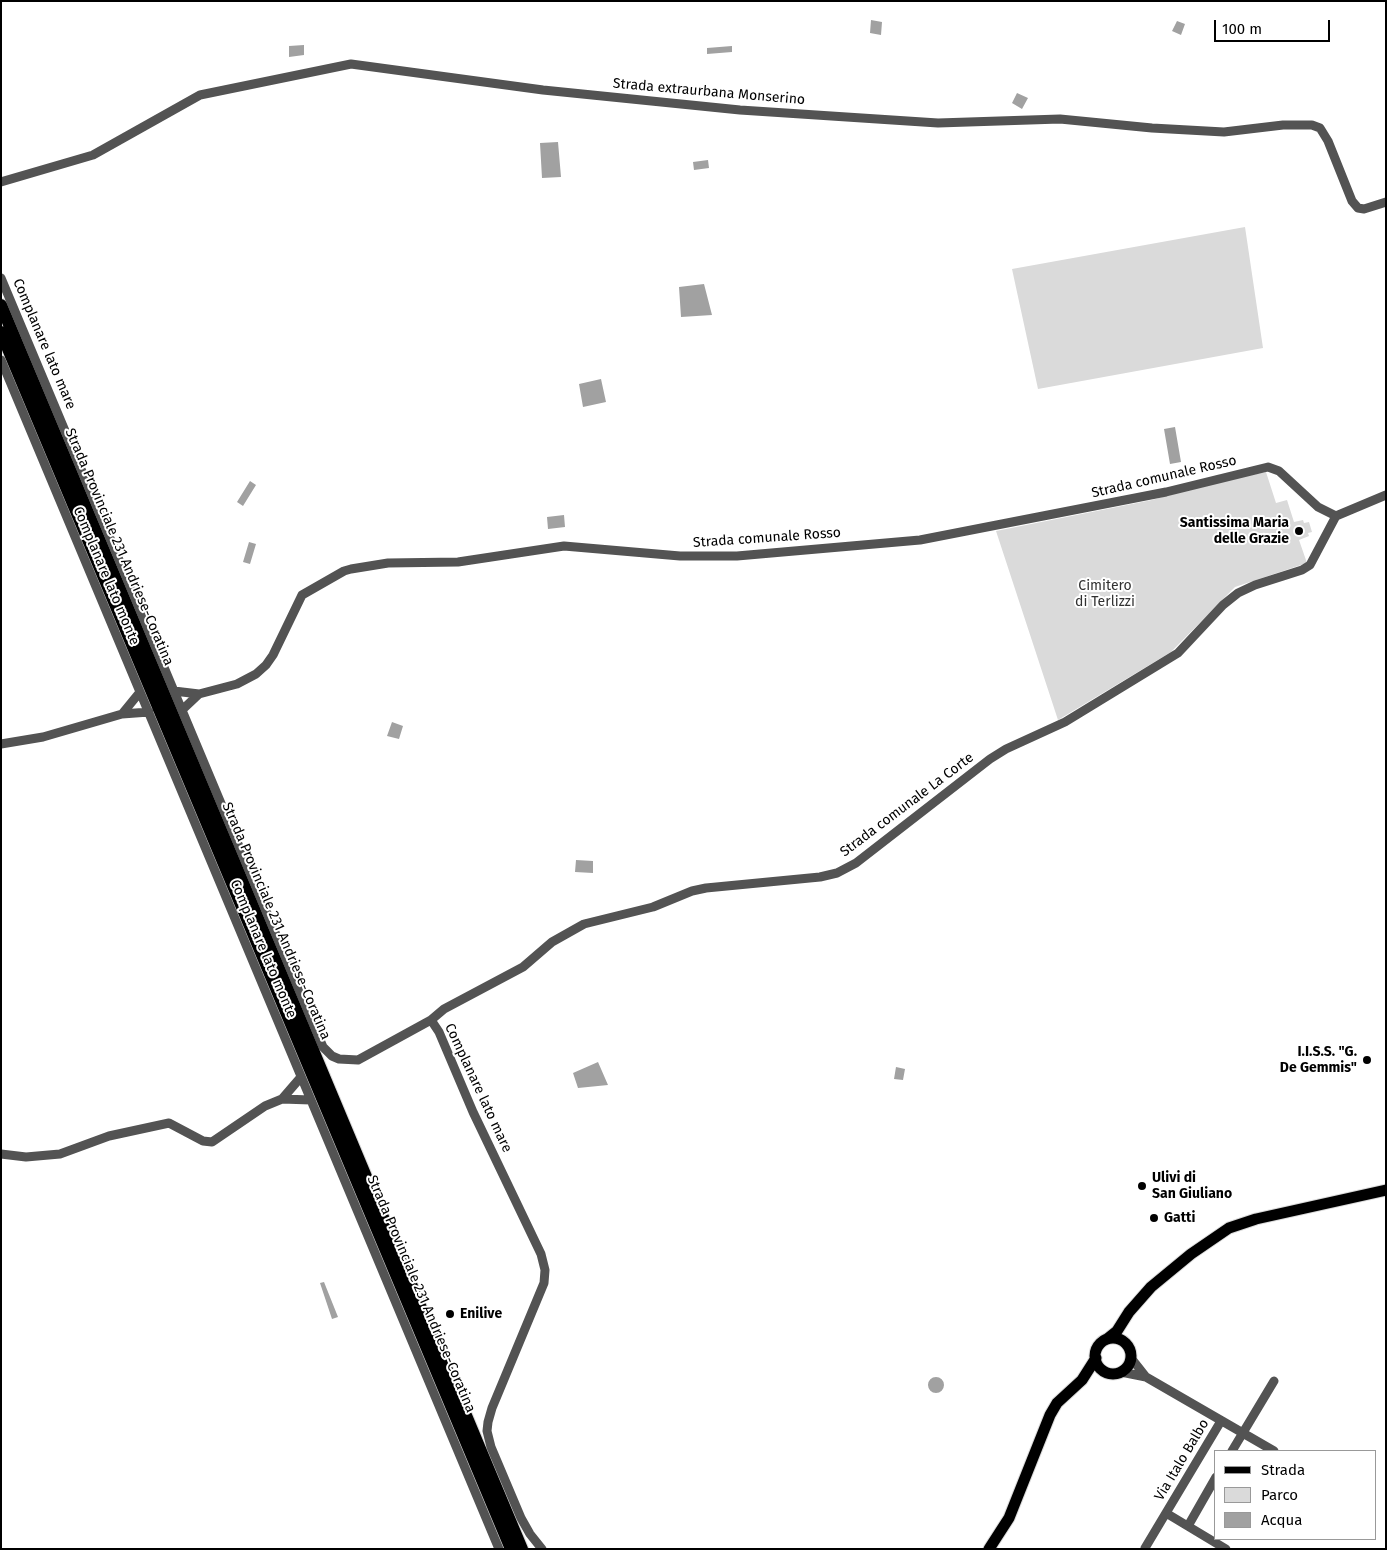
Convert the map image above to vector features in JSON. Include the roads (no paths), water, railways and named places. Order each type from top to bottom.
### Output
[{"type":"highway","name":"Strada Provinciale 231 Andriese-Coratina","points":[[1,305],[522,1549]]},
{"type":"highway","name":"Strada Provinciale 231 Andriese-Coratina","points":[[1,332],[511,1549]]},
{"type":"main road","points":[[988,1549],[1009,1518],[1050,1415],[1057,1404],[1082,1380],[1096,1358],[1098,1347],[1117,1331],[1140,1299],[1162,1278],[1191,1254],[1229,1228],[1386,1190]]},
{"type":"main road","points":[[1096,1358],[1100,1368],[1110,1374],[1121,1372],[1129,1365],[1131,1358],[1130,1349],[1127,1344],[1126,1320]]},
{"type":"main road","points":[[1107,1340],[1118,1339],[1127,1344]]},
{"type":"main road","points":[[1082,1380],[1105,1372]]},
{"type":"street","name":"Strada extraurbana Monserino","points":[[1,182],[93,154],[200,95],[351,64],[543,90],[740,110],[938,123],[1060,119],[1152,128],[1224,132],[1312,125],[1320,128],[1328,141],[1352,201],[1358,208],[1364,209],[1386,202]]},
{"type":"street","name":"Complanare lato mare","points":[[1,278],[325,1049],[339,1059],[358,1060],[431,1020],[439,1032],[473,1112],[531,1232],[544,1265],[544,1283],[492,1408],[487,1431],[489,1443],[521,1518],[530,1534],[542,1549]]},
{"type":"street","name":"Complanare lato monte","points":[[1,360],[499,1549]]},
{"type":"street","name":"Strada comunale Rosso","points":[[174,691],[199,694],[236,684],[256,674],[273,655],[302,595],[344,571],[388,563],[458,562],[564,546],[680,556],[737,556],[920,540],[1166,492],[1268,467],[1279,471],[1318,507],[1336,516]]},
{"type":"street","points":[[1336,516],[1386,495]]},
{"type":"street","name":"Strada comunale La Corte","points":[[431,1020],[444,1009],[519,970],[552,942],[584,924],[652,907],[699,890],[820,877],[847,869],[856,864],[990,759],[1006,749],[1065,722],[1178,653],[1223,605],[1238,593],[1255,585],[1310,566],[1336,516]]},
{"type":"street","points":[[122,714],[140,692]]},
{"type":"street","name":"Strada comunale Rosso","points":[[182,710],[199,694]]},
{"type":"street","points":[[1,744],[43,737],[122,714],[149,712]]},
{"type":"street","points":[[1,1154],[26,1157],[60,1154],[109,1136],[169,1123],[203,1141],[212,1142],[252,1113],[282,1099],[301,1077]]},
{"type":"street","points":[[282,1099],[311,1100]]},
{"type":"street","points":[[1131,1358],[1146,1377]]},
{"type":"street","points":[[1121,1372],[1146,1377]]},
{"type":"street","name":"Via Italo Balbo","points":[[1146,1377],[1272,1450]]},
{"type":"street","points":[[1233,1450],[1274,1381]]},
{"type":"street","name":"Via Italo Balbo","points":[[1145,1548],[1221,1421]]},
{"type":"street","points":[[1188,1526],[1214,1480]]},
{"type":"street","name":"Via Italo Balbo","points":[[1166,1513],[1226,1549]]},
{"type":"water","points":[[871,20],[882,22],[881,35],[870,33]]},
{"type":"water","points":[[1177,21],[1185,24],[1181,35],[1172,31]]},
{"type":"water","points":[[304,45],[304,55],[289,57],[289,46]]},
{"type":"water","points":[[732,46],[732,52],[707,54],[707,48]]},
{"type":"water","points":[[1017,93],[1028,98],[1022,109],[1012,103]]},
{"type":"water","points":[[558,142],[561,177],[542,178],[540,143]]},
{"type":"water","points":[[708,160],[709,168],[694,170],[693,162]]},
{"type":"water","points":[[704,284],[712,315],[681,317],[679,287]]},
{"type":"water","points":[[601,379],[606,402],[583,407],[579,384]]},
{"type":"water","points":[[1175,427],[1181,462],[1170,464],[1164,429]]},
{"type":"water","points":[[250,481],[256,485],[243,506],[237,502]]},
{"type":"water","points":[[564,515],[565,527],[548,529],[547,517]]},
{"type":"water","points":[[249,542],[256,544],[250,564],[243,562]]},
{"type":"water","points":[[392,722],[403,726],[399,739],[387,736]]},
{"type":"water","points":[[576,860],[593,861],[593,873],[575,872]]},
{"type":"water","points":[[598,1062],[608,1085],[578,1088],[573,1073]]},
{"type":"water","points":[[896,1067],[905,1069],[903,1080],[894,1079]]},
{"type":"water","points":[[324,1282],[338,1317],[332,1319],[320,1283]]},
{"type":"water","points":[[936,1377],[942,1379],[944,1385],[942,1391],[936,1393],[930,1391],[928,1385],[930,1379]]},
{"type":"place","name":"Santissima Maria delle Grazie","points":[[1299,531]]},
{"type":"place","name":"I.I.S.S. \"G. De Gemmis\"","points":[[1367,1060]]},
{"type":"place","name":"Ulivi di San Giuliano","points":[[1142,1186]]},
{"type":"place","name":"Gatti","points":[[1154,1218]]},
{"type":"place","name":"Enilive","points":[[450,1314]]},
{"type":"park label","name":"Cimitero di Terlizzi","points":[[1105,594]]}]
